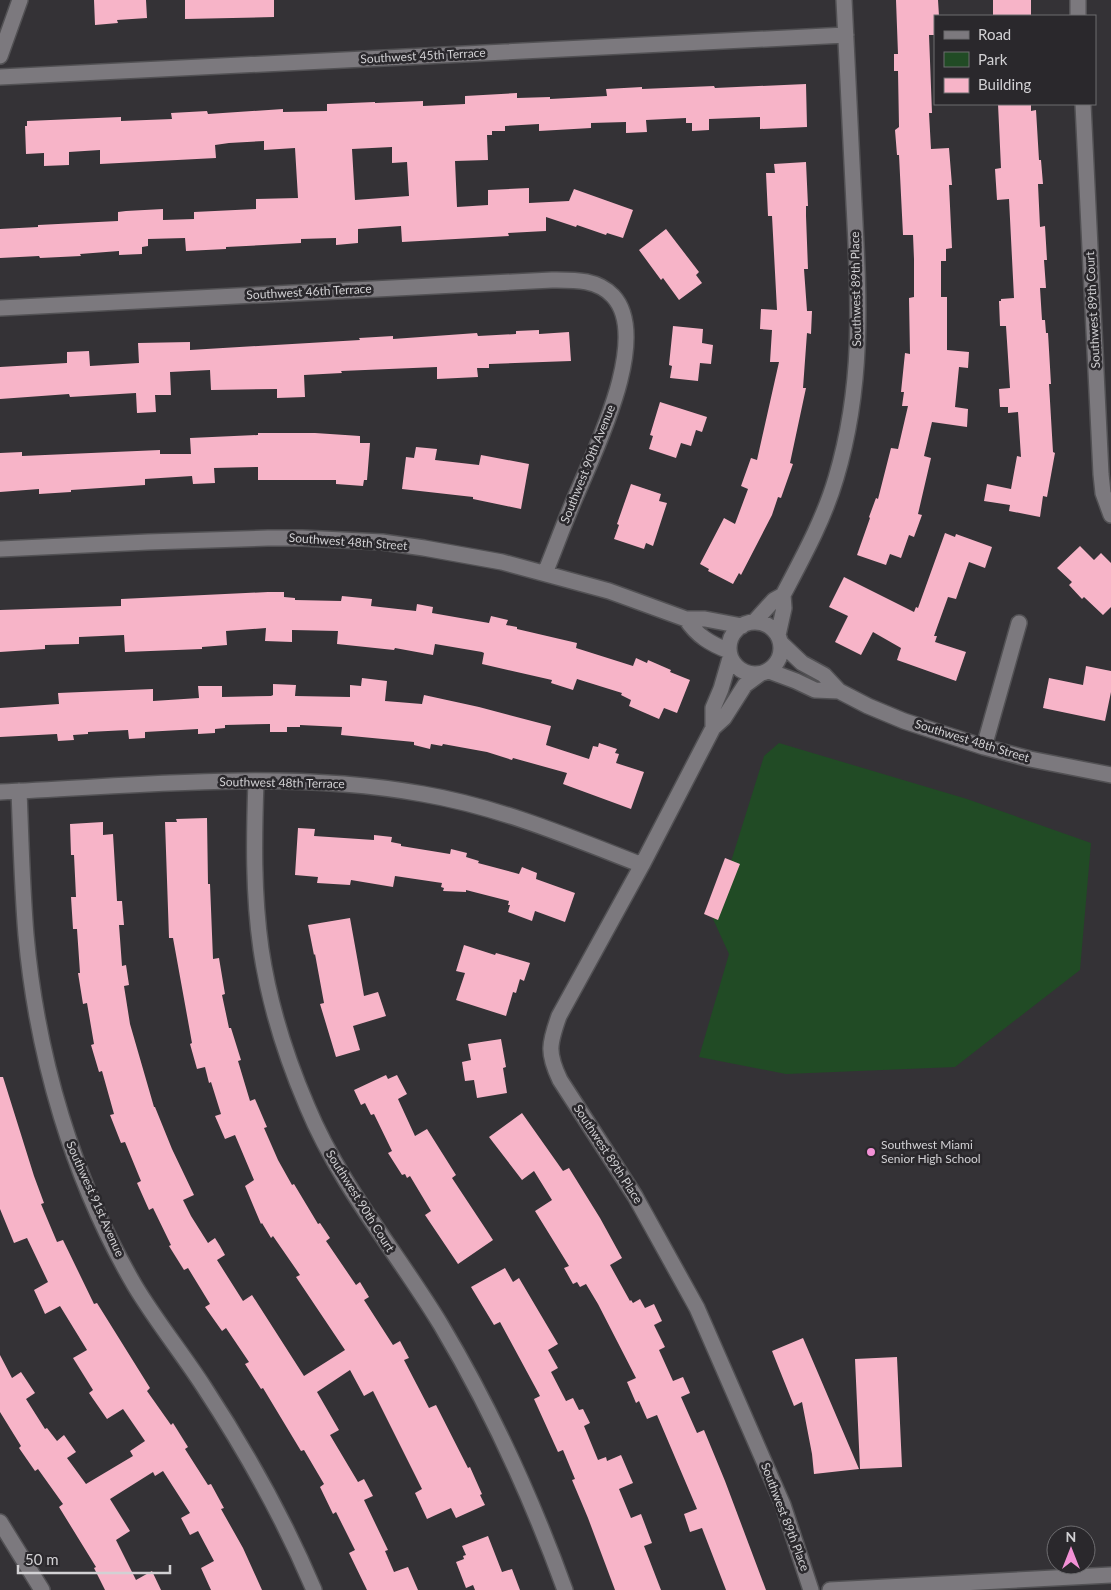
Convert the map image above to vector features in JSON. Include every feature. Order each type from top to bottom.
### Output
[{"type":"street","points":[[0,56],[20,0]]},
{"type":"street","name":"Southwest 89th Place","points":[[780,639],[784,608],[783,595],[818,526],[833,485],[845,443],[857,371],[859,302],[844,0]]},
{"type":"street","points":[[1078,0],[1078,15]]},
{"type":"street","name":"Southwest 45th Terrace","points":[[0,76],[846,35]]},
{"type":"street","name":"Southwest 89th Court","points":[[1083,105],[1101,474],[1103,493],[1111,515]]},
{"type":"street","name":"Southwest 46th Terrace","points":[[0,308],[552,280],[590,283],[604,288],[614,297]]},
{"type":"street","name":"Southwest 90th Avenue","points":[[545,573],[603,431],[622,369],[627,338],[626,322],[614,297]]},
{"type":"street","name":"Southwest 48th Street","points":[[0,549],[211,539],[302,538],[346,540],[424,548],[502,562],[609,591],[686,620],[748,624],[763,623],[772,628],[802,663],[824,675],[839,691],[868,706],[984,747],[1038,761],[1111,776]]},
{"type":"street","name":"Southwest 89th Place","points":[[748,624],[774,600],[783,595]]},
{"type":"street","name":"Southwest 48th Street","points":[[686,620],[694,631],[730,655],[737,668],[748,674],[765,673],[796,680],[816,690],[839,691]]},
{"type":"street","points":[[984,747],[1019,623]]},
{"type":"street","points":[[730,655],[730,640],[735,632],[748,624]]},
{"type":"street","points":[[765,673],[780,660],[782,652],[780,639]]},
{"type":"street","name":"Southwest 89th Place","points":[[713,728],[713,708],[721,689],[730,655]]},
{"type":"street","name":"Southwest 89th Place","points":[[765,673],[745,685],[724,718],[713,728],[642,865],[559,1016],[552,1034],[550,1050],[552,1063],[575,1104],[616,1164],[635,1196],[696,1308],[783,1505],[811,1590]]},
{"type":"street","name":"Southwest 48th Terrace","points":[[0,792],[256,781],[344,783],[424,794],[494,810],[533,822],[642,865]]},
{"type":"street","name":"Southwest 90th Court","points":[[256,781],[255,880],[261,949],[273,1006],[294,1074],[326,1148],[441,1326],[487,1410],[535,1515],[565,1590]]},
{"type":"street","name":"Southwest 91st Avenue","points":[[19,791],[24,900],[31,976],[45,1059],[69,1140],[102,1222],[135,1285],[231,1429],[281,1522],[314,1590]]},
{"type":"street","points":[[0,1522],[42,1590]]},
{"type":"street","points":[[830,1590],[1111,1575]]},
{"type":"green space","points":[[779,743],[967,799],[1091,843],[1080,970],[955,1067],[786,1074],[699,1057],[729,954],[713,919],[764,756]]},
{"type":"building","points":[[94,0],[146,0],[147,18],[117,20],[118,23],[95,25]]},
{"type":"building","points":[[185,0],[274,0],[274,17],[185,19]]},
{"type":"building","points":[[896,0],[938,0],[939,15],[934,15],[934,35],[929,35],[932,113],[929,113],[931,149],[949,148],[952,185],[949,185],[952,248],[946,249],[946,261],[941,261],[941,297],[947,297],[947,350],[969,352],[968,368],[959,367],[955,407],[968,409],[967,427],[932,422],[924,456],[931,458],[918,514],[922,515],[914,537],[909,535],[901,558],[890,554],[886,565],[857,555],[876,498],[878,499],[891,448],[898,449],[908,406],[902,406],[904,392],[901,392],[905,353],[910,354],[909,298],[914,297],[914,259],[913,235],[903,235],[899,155],[897,155],[895,130],[899,127],[898,71],[894,71],[894,54],[898,54]]},
{"type":"building","points":[[993,0],[1031,0],[1031,15],[993,15]]},
{"type":"building","points":[[806,84],[807,127],[760,129],[760,117],[709,119],[709,130],[692,131],[692,123],[686,123],[686,118],[646,120],[647,132],[626,133],[626,122],[591,123],[591,128],[539,131],[539,124],[505,126],[505,131],[492,131],[492,135],[487,135],[488,160],[455,161],[457,207],[488,205],[488,190],[529,188],[529,203],[569,201],[574,189],[633,210],[623,238],[607,233],[606,235],[577,225],[576,227],[546,217],[546,231],[508,233],[509,236],[402,242],[401,226],[358,229],[358,243],[336,245],[336,238],[301,239],[301,243],[186,251],[185,238],[148,239],[148,246],[142,247],[142,254],[119,255],[119,251],[80,254],[81,256],[0,258],[0,229],[118,221],[118,212],[163,209],[163,220],[194,219],[194,212],[256,209],[256,199],[298,198],[295,148],[264,150],[264,141],[229,143],[215,145],[216,158],[100,164],[100,150],[69,152],[69,165],[44,166],[44,153],[26,154],[25,126],[27,126],[27,121],[121,117],[121,121],[172,119],[171,113],[207,111],[208,114],[283,109],[283,112],[327,111],[327,104],[423,101],[423,106],[465,104],[465,96],[517,93],[517,98],[550,97],[550,99],[607,96],[606,89],[714,86],[715,88]],"holes":[[[392,147],[392,163],[407,162],[409,196],[355,200],[352,149]]]},
{"type":"building","points":[[998,105],[1031,105],[1031,111],[1036,110],[1039,160],[1041,160],[1043,184],[1038,184],[1040,227],[1045,226],[1047,260],[1044,260],[1046,288],[1040,288],[1042,320],[1045,320],[1046,333],[1048,333],[1051,384],[1049,384],[1053,452],[1055,453],[1047,497],[1043,496],[1040,517],[1009,511],[1010,505],[984,501],[987,484],[1011,489],[1017,456],[1021,457],[1018,412],[1008,413],[1008,407],[1000,407],[999,389],[1010,388],[1006,326],[1000,326],[999,301],[1001,299],[1014,298],[1009,199],[997,200],[995,169],[1001,168]]},
{"type":"building","points":[[806,162],[808,269],[804,269],[807,311],[812,311],[811,334],[807,333],[803,388],[806,388],[790,463],[793,464],[781,498],[778,497],[772,515],[741,575],[739,573],[733,584],[708,571],[709,569],[700,564],[724,518],[735,524],[748,489],[741,486],[751,458],[757,460],[779,362],[770,362],[772,330],[760,329],[761,309],[777,310],[772,216],[768,216],[766,173],[775,173],[774,164]]},
{"type":"building","points":[[666,229],[699,272],[696,275],[702,283],[679,300],[663,278],[661,280],[639,250]]},
{"type":"building","points":[[673,326],[703,329],[702,343],[713,345],[711,364],[700,363],[698,381],[670,378],[672,366],[669,365]]},
{"type":"building","points":[[539,330],[539,334],[569,332],[571,361],[489,364],[489,368],[477,368],[478,377],[437,379],[437,367],[341,371],[342,373],[304,375],[305,397],[277,398],[277,389],[211,390],[210,370],[170,372],[171,395],[155,395],[156,412],[137,413],[136,393],[70,397],[69,394],[0,399],[0,367],[67,363],[67,352],[89,351],[90,366],[139,363],[138,343],[190,342],[190,350],[360,340],[359,338],[393,336],[393,339],[477,333],[478,336],[516,334],[516,331]]},
{"type":"building","points":[[660,402],[707,417],[702,432],[696,430],[691,446],[681,443],[676,458],[649,449],[653,436],[650,435]]},
{"type":"building","points":[[258,433],[315,433],[360,436],[360,443],[370,443],[367,480],[364,480],[363,486],[336,484],[336,480],[258,480],[258,467],[214,468],[215,483],[193,484],[192,476],[145,479],[145,485],[71,490],[71,492],[39,494],[39,489],[0,492],[0,453],[22,452],[22,456],[160,450],[160,454],[191,454],[190,438],[258,435]]},
{"type":"building","points":[[416,447],[437,449],[435,460],[479,465],[481,455],[529,464],[521,509],[473,499],[473,497],[402,489],[406,457],[414,458]]},
{"type":"building","points":[[631,484],[661,494],[659,501],[667,503],[653,546],[646,543],[644,549],[614,539],[619,525],[617,524]]},
{"type":"building","points":[[945,533],[955,537],[956,534],[992,547],[985,568],[969,562],[956,599],[948,597],[934,636],[937,636],[935,642],[966,652],[956,681],[897,660],[901,648],[873,632],[861,655],[835,642],[848,616],[829,607],[844,577],[914,612],[916,607],[918,608]]},
{"type":"building","points":[[1080,546],[1094,560],[1101,553],[1111,563],[1111,607],[1103,615],[1084,597],[1082,599],[1069,585],[1072,582],[1057,568]]},
{"type":"building","points":[[284,592],[284,597],[295,598],[295,600],[341,601],[342,596],[372,599],[371,606],[416,611],[417,604],[433,607],[432,613],[489,623],[491,616],[508,620],[506,625],[517,627],[517,629],[577,643],[576,648],[633,666],[636,658],[647,663],[648,660],[690,680],[677,713],[664,708],[659,719],[629,706],[631,700],[621,695],[622,693],[577,679],[573,690],[551,683],[552,680],[482,664],[484,653],[482,652],[435,644],[433,655],[395,648],[394,650],[337,644],[338,631],[292,630],[292,642],[265,641],[266,628],[226,631],[227,645],[202,647],[202,649],[125,652],[124,635],[79,637],[79,644],[45,645],[45,649],[0,652],[0,610],[121,606],[121,599]]},
{"type":"building","points":[[1086,666],[1111,671],[1111,692],[1105,721],[1043,708],[1049,678],[1083,685]]},
{"type":"building","points":[[362,678],[387,681],[385,701],[422,704],[424,695],[551,726],[546,745],[589,759],[593,746],[598,747],[599,743],[617,749],[615,753],[619,754],[616,763],[644,772],[631,809],[563,784],[567,773],[513,758],[512,760],[487,752],[443,744],[442,746],[431,744],[430,749],[414,745],[414,742],[341,735],[342,727],[300,725],[300,727],[287,727],[287,732],[270,732],[270,724],[225,725],[225,728],[215,729],[215,733],[198,734],[198,729],[145,732],[145,738],[129,739],[128,730],[88,732],[88,734],[73,735],[74,740],[58,741],[57,734],[0,737],[0,708],[59,704],[58,693],[153,689],[153,701],[199,698],[198,686],[222,686],[222,697],[271,696],[273,695],[273,684],[296,685],[295,696],[350,697],[350,685],[361,686]]},
{"type":"building","points":[[207,818],[208,884],[210,884],[213,959],[219,958],[225,994],[222,995],[229,1028],[231,1028],[241,1060],[238,1061],[250,1101],[255,1099],[267,1127],[264,1128],[278,1160],[318,1224],[320,1223],[330,1238],[326,1241],[356,1285],[360,1282],[369,1297],[364,1300],[393,1345],[400,1341],[409,1358],[404,1360],[429,1408],[436,1405],[468,1468],[470,1467],[482,1494],[480,1495],[485,1505],[456,1518],[451,1508],[427,1519],[415,1493],[422,1489],[373,1391],[364,1396],[350,1370],[317,1392],[339,1430],[330,1435],[358,1482],[364,1479],[373,1496],[364,1500],[388,1550],[385,1551],[394,1572],[408,1567],[418,1590],[367,1590],[349,1553],[355,1550],[336,1512],[333,1514],[320,1487],[324,1484],[304,1450],[301,1451],[263,1388],[261,1389],[245,1364],[249,1362],[226,1328],[222,1331],[205,1307],[210,1304],[188,1268],[184,1270],[169,1246],[171,1245],[153,1208],[149,1210],[137,1183],[141,1181],[125,1142],[121,1143],[110,1115],[114,1114],[102,1071],[99,1072],[91,1045],[94,1044],[87,1003],[83,1004],[78,973],[80,973],[77,929],[73,929],[71,897],[76,897],[74,855],[71,855],[70,824],[103,822],[103,835],[113,834],[117,901],[122,901],[124,925],[119,925],[122,966],[126,965],[129,985],[124,986],[130,1024],[154,1107],[194,1195],[183,1200],[191,1216],[208,1243],[215,1238],[225,1255],[217,1260],[243,1301],[252,1295],[304,1376],[345,1350],[296,1277],[300,1275],[273,1236],[271,1238],[261,1224],[245,1186],[254,1180],[235,1135],[225,1139],[215,1116],[221,1114],[211,1082],[209,1083],[205,1067],[197,1069],[190,1044],[192,1043],[173,938],[169,938],[165,822],[177,822],[176,819]]},
{"type":"building","points":[[298,828],[315,829],[314,836],[374,840],[374,835],[392,837],[391,842],[401,844],[401,846],[450,854],[451,849],[467,853],[466,857],[479,861],[478,863],[519,874],[522,867],[537,873],[536,879],[575,893],[565,922],[535,911],[532,921],[508,912],[509,901],[466,890],[466,892],[443,891],[442,883],[395,876],[393,887],[351,880],[350,885],[317,883],[318,877],[295,875]]},
{"type":"building","points":[[725,858],[740,864],[718,920],[704,914]]},
{"type":"building","points":[[350,918],[364,996],[378,992],[386,1016],[353,1026],[360,1050],[336,1057],[320,1004],[324,1003],[308,925]]},
{"type":"building","points":[[464,945],[530,963],[524,981],[520,979],[516,993],[513,992],[506,1016],[456,1000],[465,973],[456,971]]},
{"type":"building","points":[[501,1039],[506,1067],[503,1068],[507,1093],[477,1098],[474,1080],[465,1081],[462,1062],[471,1060],[468,1044]]},
{"type":"building","points":[[386,1075],[388,1079],[397,1075],[407,1094],[398,1099],[415,1136],[427,1129],[456,1175],[452,1178],[493,1240],[458,1264],[425,1215],[431,1211],[410,1176],[407,1178],[405,1174],[402,1175],[388,1153],[392,1151],[374,1114],[371,1115],[365,1103],[361,1105],[354,1090]]},
{"type":"building","points":[[0,1077],[3,1077],[44,1203],[41,1204],[57,1242],[63,1240],[94,1304],[97,1303],[150,1388],[147,1391],[171,1425],[173,1423],[188,1447],[185,1449],[208,1485],[211,1484],[224,1508],[221,1509],[243,1548],[262,1590],[211,1590],[201,1568],[214,1561],[198,1531],[190,1535],[181,1518],[190,1513],[163,1471],[155,1476],[153,1472],[110,1499],[130,1531],[116,1540],[136,1580],[152,1571],[161,1590],[105,1590],[94,1568],[96,1567],[59,1507],[63,1504],[38,1469],[35,1471],[19,1448],[21,1446],[0,1412],[0,1355],[12,1378],[21,1372],[35,1393],[26,1399],[45,1429],[47,1428],[57,1441],[64,1435],[76,1452],[67,1458],[86,1484],[133,1456],[130,1451],[145,1441],[123,1409],[107,1419],[89,1393],[93,1390],[73,1358],[87,1350],[60,1306],[45,1314],[34,1290],[48,1282],[27,1238],[14,1243],[0,1209]]},
{"type":"building","points":[[522,1113],[563,1171],[569,1168],[600,1218],[622,1258],[610,1265],[630,1301],[633,1303],[640,1299],[645,1308],[654,1304],[662,1321],[654,1325],[665,1347],[659,1350],[673,1381],[683,1377],[690,1393],[681,1397],[697,1433],[704,1430],[766,1590],[726,1590],[702,1528],[690,1532],[684,1514],[697,1509],[657,1415],[647,1419],[639,1401],[636,1403],[627,1382],[636,1378],[598,1304],[586,1284],[580,1287],[577,1282],[573,1284],[564,1268],[569,1266],[535,1211],[552,1200],[534,1171],[522,1180],[489,1137]]},
{"type":"building","points":[[505,1268],[513,1282],[519,1278],[558,1344],[548,1350],[558,1368],[551,1372],[566,1401],[573,1398],[579,1410],[583,1409],[590,1423],[584,1426],[598,1460],[606,1457],[607,1461],[621,1455],[633,1483],[619,1489],[631,1518],[641,1514],[652,1543],[644,1546],[661,1590],[615,1590],[572,1480],[575,1479],[563,1450],[558,1452],[534,1399],[540,1396],[500,1322],[494,1325],[471,1287]]},
{"type":"building","points":[[803,1338],[859,1469],[814,1474],[802,1402],[794,1406],[772,1351]]},
{"type":"building","points":[[897,1357],[902,1467],[860,1469],[855,1359]]},
{"type":"building","points":[[488,1536],[502,1572],[512,1569],[520,1590],[475,1590],[473,1585],[466,1588],[456,1562],[464,1559],[463,1556],[466,1555],[462,1546]]},
{"type":"place","name":"Southwest Miami Senior High School","points":[[871,1152]]}]
